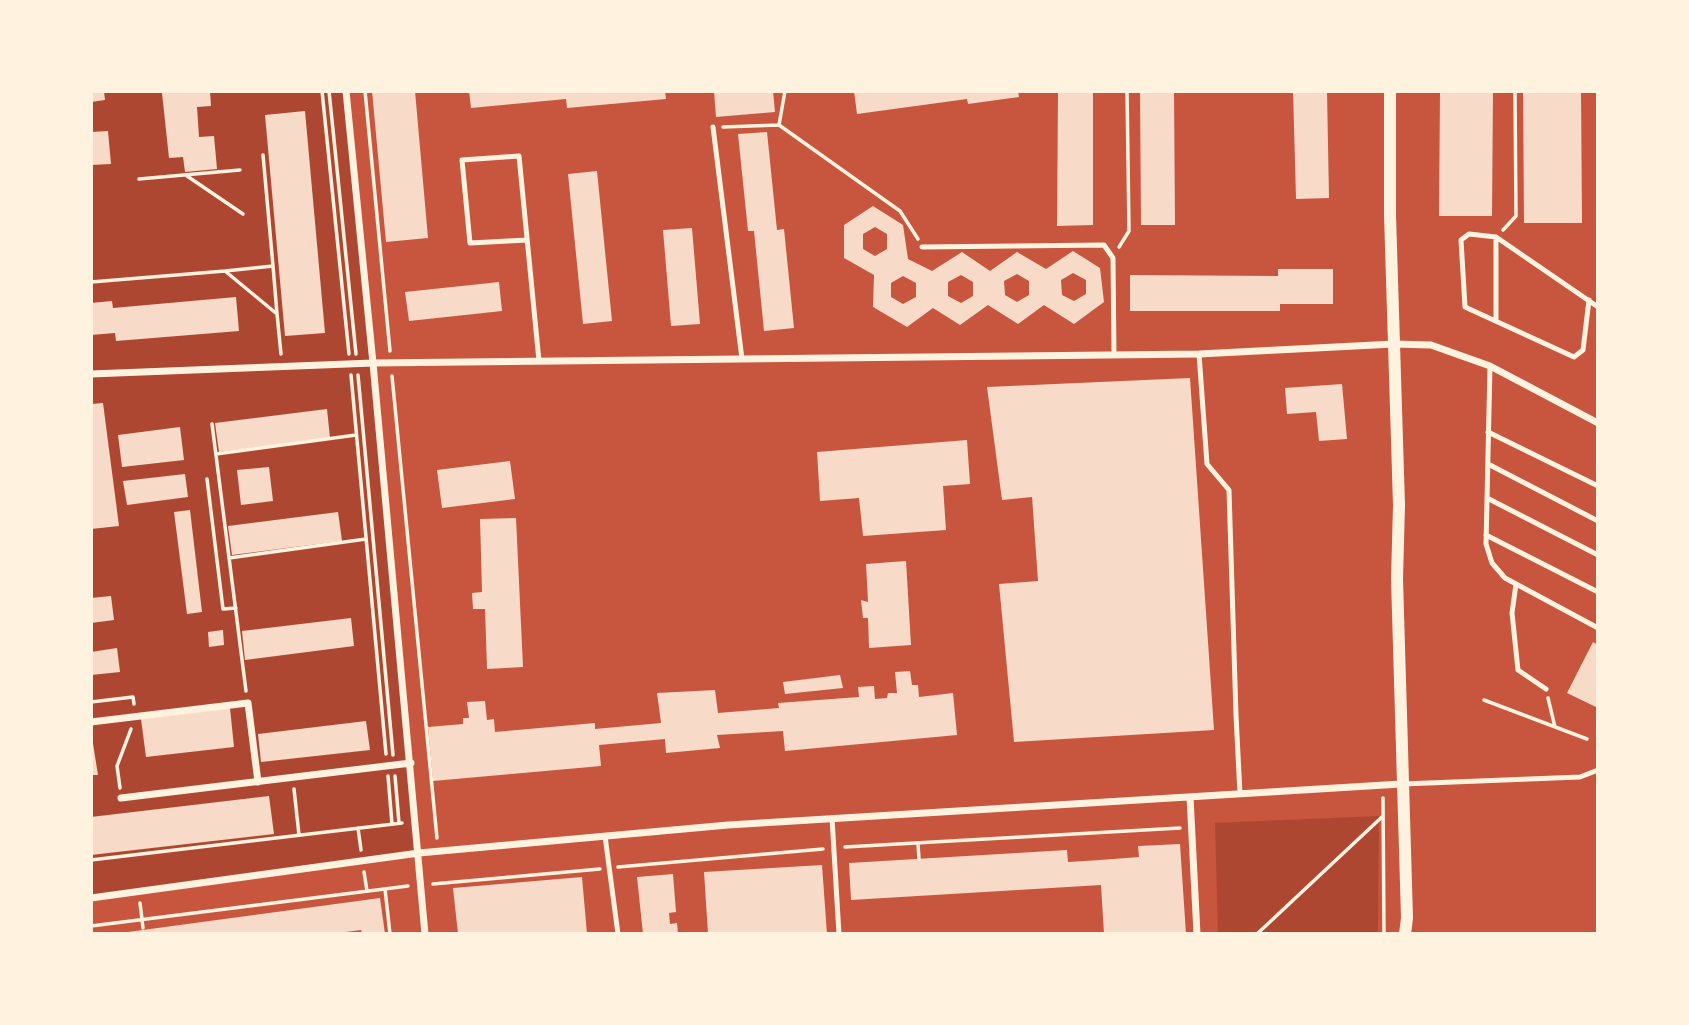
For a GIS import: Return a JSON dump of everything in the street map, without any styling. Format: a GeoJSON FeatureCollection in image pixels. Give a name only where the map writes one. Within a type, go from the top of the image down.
{"type":"FeatureCollection","features":[{"type":"Feature","properties":{"kind":"street"},"geometry":{"type":"LineString","coordinates":[[346,91],[425,934]]}},
{"type":"Feature","properties":{"kind":"street"},"geometry":{"type":"LineString","coordinates":[[1390,91],[1390,215],[1399,505],[1397,579],[1401,784],[1407,918],[1405,934]]}},
{"type":"Feature","properties":{"kind":"street"},"geometry":{"type":"LineString","coordinates":[[91,374],[353,363],[1199,354],[1394,344],[1431,345],[1490,366],[1598,423]]}},
{"type":"Feature","properties":{"kind":"street"},"geometry":{"type":"LineString","coordinates":[[91,722],[248,703],[258,782]]}},
{"type":"Feature","properties":{"kind":"street"},"geometry":{"type":"LineString","coordinates":[[121,798],[411,763]]}},
{"type":"Feature","properties":{"kind":"street"},"geometry":{"type":"LineString","coordinates":[[91,898],[419,853],[605,836],[832,818],[1401,784]]}},
{"type":"Feature","properties":{"kind":"street"},"geometry":{"type":"LineString","coordinates":[[1190,797],[1196,934]]}},
{"type":"Feature","properties":{"kind":"lane"},"geometry":{"type":"LineString","coordinates":[[713,127],[742,359]]}},
{"type":"Feature","properties":{"kind":"lane"},"geometry":{"type":"LineString","coordinates":[[527,240],[470,243],[463,160],[519,156],[539,361]]}},
{"type":"Feature","properties":{"kind":"lane"},"geometry":{"type":"LineString","coordinates":[[1589,300],[1583,350],[1574,357],[1465,307],[1461,240],[1469,234],[1496,237],[1589,300],[1598,307]]}},
{"type":"Feature","properties":{"kind":"lane"},"geometry":{"type":"LineString","coordinates":[[1496,237],[1496,321]]}},
{"type":"Feature","properties":{"kind":"lane"},"geometry":{"type":"LineString","coordinates":[[922,247],[1104,245],[1113,258],[1114,354]]}},
{"type":"Feature","properties":{"kind":"lane"},"geometry":{"type":"LineString","coordinates":[[1199,354],[1207,464],[1229,490],[1240,794]]}},
{"type":"Feature","properties":{"kind":"lane"},"geometry":{"type":"LineString","coordinates":[[1490,366],[1486,544],[1492,563],[1505,578],[1598,628]]}},
{"type":"Feature","properties":{"kind":"lane"},"geometry":{"type":"LineString","coordinates":[[1488,432],[1598,486]]}},
{"type":"Feature","properties":{"kind":"lane"},"geometry":{"type":"LineString","coordinates":[[1488,464],[1598,521]]}},
{"type":"Feature","properties":{"kind":"lane"},"geometry":{"type":"LineString","coordinates":[[1487,498],[1598,555]]}},
{"type":"Feature","properties":{"kind":"lane"},"geometry":{"type":"LineString","coordinates":[[1486,535],[1598,592]]}},
{"type":"Feature","properties":{"kind":"lane"},"geometry":{"type":"LineString","coordinates":[[1516,584],[1513,613],[1518,670],[1546,689]]}},
{"type":"Feature","properties":{"kind":"lane"},"geometry":{"type":"LineString","coordinates":[[1401,784],[1580,777],[1598,770]]}},
{"type":"Feature","properties":{"kind":"lane"},"geometry":{"type":"LineString","coordinates":[[832,818],[839,934]]}},
{"type":"Feature","properties":{"kind":"lane"},"geometry":{"type":"LineString","coordinates":[[605,836],[618,934]]}},
{"type":"Feature","properties":{"kind":"path"},"geometry":{"type":"LineString","coordinates":[[322,91],[373,538],[392,824]]}},
{"type":"Feature","properties":{"kind":"path"},"geometry":{"type":"LineString","coordinates":[[91,860],[399,823],[390,766],[356,435],[353,363],[329,91]]}},
{"type":"Feature","properties":{"kind":"path"},"geometry":{"type":"LineString","coordinates":[[365,91],[438,851]]}},
{"type":"Feature","properties":{"kind":"path"},"geometry":{"type":"LineString","coordinates":[[779,125],[785,91]]}},
{"type":"Feature","properties":{"kind":"path"},"geometry":{"type":"LineString","coordinates":[[1113,258],[1129,231],[1127,91]]}},
{"type":"Feature","properties":{"kind":"path"},"geometry":{"type":"LineString","coordinates":[[1496,237],[1516,216],[1515,91]]}},
{"type":"Feature","properties":{"kind":"path"},"geometry":{"type":"LineString","coordinates":[[713,127],[779,125],[900,211],[922,247]]}},
{"type":"Feature","properties":{"kind":"path"},"geometry":{"type":"LineString","coordinates":[[263,155],[281,354]]}},
{"type":"Feature","properties":{"kind":"path"},"geometry":{"type":"LineString","coordinates":[[139,179],[240,170]]}},
{"type":"Feature","properties":{"kind":"path"},"geometry":{"type":"LineString","coordinates":[[186,175],[243,214]]}},
{"type":"Feature","properties":{"kind":"path"},"geometry":{"type":"LineString","coordinates":[[91,282],[273,266]]}},
{"type":"Feature","properties":{"kind":"path"},"geometry":{"type":"LineString","coordinates":[[225,271],[277,314]]}},
{"type":"Feature","properties":{"kind":"path"},"geometry":{"type":"LineString","coordinates":[[212,424],[248,703]]}},
{"type":"Feature","properties":{"kind":"path"},"geometry":{"type":"LineString","coordinates":[[216,454],[363,434]]}},
{"type":"Feature","properties":{"kind":"path"},"geometry":{"type":"LineString","coordinates":[[207,479],[223,609],[236,608]]}},
{"type":"Feature","properties":{"kind":"path"},"geometry":{"type":"LineString","coordinates":[[229,558],[373,538]]}},
{"type":"Feature","properties":{"kind":"path"},"geometry":{"type":"LineString","coordinates":[[1546,689],[1555,727]]}},
{"type":"Feature","properties":{"kind":"path"},"geometry":{"type":"LineString","coordinates":[[91,702],[133,696],[136,717],[117,766],[121,798]]}},
{"type":"Feature","properties":{"kind":"path"},"geometry":{"type":"LineString","coordinates":[[1484,700],[1587,739]]}},
{"type":"Feature","properties":{"kind":"path"},"geometry":{"type":"LineString","coordinates":[[292,778],[299,835]]}},
{"type":"Feature","properties":{"kind":"path"},"geometry":{"type":"LineString","coordinates":[[1383,785],[1384,934]]}},
{"type":"Feature","properties":{"kind":"path"},"geometry":{"type":"LineString","coordinates":[[1257,934],[1383,816]]}},
{"type":"Feature","properties":{"kind":"path"},"geometry":{"type":"LineString","coordinates":[[91,926],[385,889],[609,868],[834,848],[1192,827]]}},
{"type":"Feature","properties":{"kind":"path"},"geometry":{"type":"LineString","coordinates":[[918,843],[919,859]]}},
{"type":"Feature","properties":{"kind":"path"},"geometry":{"type":"LineString","coordinates":[[385,889],[390,934]]}},
{"type":"Feature","properties":{"kind":"path"},"geometry":{"type":"LineString","coordinates":[[139,892],[143,928]]}},
{"type":"Feature","properties":{"kind":"shaded area"},"geometry":{"type":"Polygon","coordinates":[[[91,91],[343,91],[416,850],[91,895],[91,91]]]}},
{"type":"Feature","properties":{"kind":"shaded area"},"geometry":{"type":"Polygon","coordinates":[[[1379,816],[1378,934],[1218,934],[1215,823],[1379,816]]]}},
{"type":"Feature","properties":{"kind":"building"},"geometry":{"type":"Polygon","coordinates":[[[91,91],[104,91],[105,100],[91,102],[91,91]]]}},
{"type":"Feature","properties":{"kind":"building"},"geometry":{"type":"Polygon","coordinates":[[[210,91],[211,106],[197,107],[199,137],[214,136],[217,169],[185,172],[183,157],[169,158],[162,93],[210,91]]]}},
{"type":"Feature","properties":{"kind":"building"},"geometry":{"type":"Polygon","coordinates":[[[372,91],[415,91],[428,238],[386,242],[372,91]]]}},
{"type":"Feature","properties":{"kind":"building"},"geometry":{"type":"Polygon","coordinates":[[[469,91],[665,91],[666,99],[567,108],[566,99],[471,108],[469,91]]]}},
{"type":"Feature","properties":{"kind":"building"},"geometry":{"type":"Polygon","coordinates":[[[714,91],[773,91],[775,112],[716,117],[714,91]]]}},
{"type":"Feature","properties":{"kind":"building"},"geometry":{"type":"Polygon","coordinates":[[[854,91],[1018,91],[1019,97],[968,104],[967,99],[857,114],[854,91]]]}},
{"type":"Feature","properties":{"kind":"building"},"geometry":{"type":"Polygon","coordinates":[[[1058,91],[1093,91],[1093,225],[1057,226],[1058,91]]]}},
{"type":"Feature","properties":{"kind":"building"},"geometry":{"type":"Polygon","coordinates":[[[1140,91],[1174,91],[1175,225],[1141,225],[1140,91]]]}},
{"type":"Feature","properties":{"kind":"building"},"geometry":{"type":"Polygon","coordinates":[[[1293,91],[1327,91],[1329,198],[1296,199],[1293,91]]]}},
{"type":"Feature","properties":{"kind":"building"},"geometry":{"type":"Polygon","coordinates":[[[1440,91],[1493,91],[1492,216],[1439,216],[1440,91]]]}},
{"type":"Feature","properties":{"kind":"building"},"geometry":{"type":"Polygon","coordinates":[[[1523,91],[1581,91],[1582,223],[1524,223],[1523,91]]]}},
{"type":"Feature","properties":{"kind":"building"},"geometry":{"type":"Polygon","coordinates":[[[305,111],[325,333],[285,336],[265,115],[305,111]]]}},
{"type":"Feature","properties":{"kind":"building"},"geometry":{"type":"Polygon","coordinates":[[[108,131],[111,164],[91,165],[91,132],[108,131]]]}},
{"type":"Feature","properties":{"kind":"building"},"geometry":{"type":"Polygon","coordinates":[[[767,132],[777,230],[784,229],[794,328],[764,331],[754,231],[748,231],[738,134],[767,132]]]}},
{"type":"Feature","properties":{"kind":"building"},"geometry":{"type":"Polygon","coordinates":[[[597,171],[612,321],[583,324],[568,174],[597,171]]]}},
{"type":"Feature","properties":{"kind":"building"},"geometry":{"type":"Polygon","coordinates":[[[873,206],[903,225],[908,259],[932,271],[962,252],[990,271],[1017,252],[1046,269],[1073,251],[1100,268],[1104,302],[1074,324],[1044,305],[1018,324],[988,305],[960,325],[933,308],[907,327],[873,307],[874,275],[844,258],[844,225],[873,206]],[[875,227],[863,234],[863,249],[875,256],[887,249],[887,234],[875,227]],[[1073,273],[1061,280],[1062,295],[1074,301],[1086,294],[1086,280],[1073,273]],[[1017,274],[1004,281],[1005,295],[1017,302],[1029,295],[1029,281],[1017,274]],[[961,275],[948,282],[948,296],[961,303],[973,296],[973,282],[961,275]],[[903,276],[891,283],[891,297],[903,304],[916,297],[916,283],[903,276]]]}},
{"type":"Feature","properties":{"kind":"building"},"geometry":{"type":"Polygon","coordinates":[[[692,228],[700,324],[671,326],[663,230],[692,228]]]}},
{"type":"Feature","properties":{"kind":"building"},"geometry":{"type":"Polygon","coordinates":[[[1278,269],[1333,269],[1333,304],[1280,304],[1280,311],[1130,311],[1130,275],[1278,276],[1278,269]]]}},
{"type":"Feature","properties":{"kind":"building"},"geometry":{"type":"Polygon","coordinates":[[[499,282],[502,311],[409,321],[405,292],[499,282]]]}},
{"type":"Feature","properties":{"kind":"building"},"geometry":{"type":"Polygon","coordinates":[[[236,297],[239,331],[116,341],[115,333],[91,335],[91,303],[112,301],[113,308],[236,297]]]}},
{"type":"Feature","properties":{"kind":"building"},"geometry":{"type":"Polygon","coordinates":[[[1190,378],[1214,730],[1014,742],[999,584],[1038,581],[1032,497],[1002,500],[987,387],[1190,378]]]}},
{"type":"Feature","properties":{"kind":"building"},"geometry":{"type":"Polygon","coordinates":[[[1342,384],[1347,439],[1319,441],[1316,412],[1287,414],[1285,388],[1342,384]]]}},
{"type":"Feature","properties":{"kind":"building"},"geometry":{"type":"Polygon","coordinates":[[[103,403],[119,526],[91,529],[91,404],[103,403]]]}},
{"type":"Feature","properties":{"kind":"building"},"geometry":{"type":"Polygon","coordinates":[[[327,409],[330,438],[219,452],[215,423],[327,409]]]}},
{"type":"Feature","properties":{"kind":"building"},"geometry":{"type":"Polygon","coordinates":[[[180,427],[184,460],[122,467],[118,435],[180,427]]]}},
{"type":"Feature","properties":{"kind":"building"},"geometry":{"type":"Polygon","coordinates":[[[967,440],[970,484],[943,486],[946,530],[863,536],[859,498],[820,501],[817,452],[967,440]]]}},
{"type":"Feature","properties":{"kind":"building"},"geometry":{"type":"Polygon","coordinates":[[[510,461],[515,499],[442,508],[437,470],[510,461]]]}},
{"type":"Feature","properties":{"kind":"building"},"geometry":{"type":"Polygon","coordinates":[[[269,467],[273,501],[241,505],[237,470],[269,467]]]}},
{"type":"Feature","properties":{"kind":"building"},"geometry":{"type":"Polygon","coordinates":[[[185,474],[188,497],[127,505],[123,481],[185,474]]]}},
{"type":"Feature","properties":{"kind":"building"},"geometry":{"type":"Polygon","coordinates":[[[190,510],[202,612],[187,614],[174,512],[190,510]]]}},
{"type":"Feature","properties":{"kind":"building"},"geometry":{"type":"Polygon","coordinates":[[[338,512],[342,541],[232,555],[228,526],[338,512]]]}},
{"type":"Feature","properties":{"kind":"building"},"geometry":{"type":"Polygon","coordinates":[[[516,518],[523,667],[487,669],[485,609],[473,609],[472,593],[482,592],[480,519],[516,518]]]}},
{"type":"Feature","properties":{"kind":"building"},"geometry":{"type":"Polygon","coordinates":[[[906,561],[911,645],[869,648],[868,618],[863,618],[861,600],[868,602],[866,564],[906,561]]]}},
{"type":"Feature","properties":{"kind":"building"},"geometry":{"type":"Polygon","coordinates":[[[111,596],[114,620],[91,623],[91,598],[111,596]]]}},
{"type":"Feature","properties":{"kind":"building"},"geometry":{"type":"Polygon","coordinates":[[[351,618],[354,646],[245,660],[242,631],[351,618]]]}},
{"type":"Feature","properties":{"kind":"building"},"geometry":{"type":"Polygon","coordinates":[[[223,630],[224,645],[209,647],[208,632],[223,630]]]}},
{"type":"Feature","properties":{"kind":"building"},"geometry":{"type":"Polygon","coordinates":[[[1593,642],[1598,645],[1598,708],[1567,693],[1593,642]]]}},
{"type":"Feature","properties":{"kind":"building"},"geometry":{"type":"Polygon","coordinates":[[[117,648],[120,672],[91,675],[91,652],[117,648]]]}},
{"type":"Feature","properties":{"kind":"building"},"geometry":{"type":"Polygon","coordinates":[[[910,671],[912,685],[918,685],[919,697],[953,693],[957,735],[785,751],[783,731],[717,735],[720,748],[666,753],[665,739],[599,745],[601,766],[433,781],[428,727],[463,724],[463,718],[469,718],[467,702],[485,701],[487,720],[494,719],[495,732],[595,723],[595,729],[661,723],[657,693],[715,690],[718,713],[779,708],[778,703],[859,697],[858,687],[874,686],[875,699],[887,698],[888,693],[897,693],[895,672],[910,671]]]}},
{"type":"Feature","properties":{"kind":"building"},"geometry":{"type":"Polygon","coordinates":[[[840,675],[843,688],[785,694],[783,682],[840,675]]]}},
{"type":"Feature","properties":{"kind":"building"},"geometry":{"type":"Polygon","coordinates":[[[230,708],[234,747],[146,757],[141,719],[230,708]]]}},
{"type":"Feature","properties":{"kind":"building"},"geometry":{"type":"Polygon","coordinates":[[[366,721],[370,750],[261,762],[258,734],[366,721]]]}},
{"type":"Feature","properties":{"kind":"building"},"geometry":{"type":"Polygon","coordinates":[[[91,731],[98,775],[91,775],[91,731]]]}},
{"type":"Feature","properties":{"kind":"building"},"geometry":{"type":"Polygon","coordinates":[[[269,796],[274,834],[91,855],[91,817],[269,796]]]}},
{"type":"Feature","properties":{"kind":"building"},"geometry":{"type":"Polygon","coordinates":[[[1180,844],[1186,934],[1104,934],[1101,885],[851,900],[849,863],[1067,850],[1068,862],[1139,857],[1138,846],[1180,844]]]}},
{"type":"Feature","properties":{"kind":"building"},"geometry":{"type":"Polygon","coordinates":[[[822,865],[827,934],[708,934],[704,872],[822,865]]]}},
{"type":"Feature","properties":{"kind":"building"},"geometry":{"type":"Polygon","coordinates":[[[673,874],[676,912],[669,913],[670,924],[677,923],[678,934],[643,934],[637,877],[673,874]]]}},
{"type":"Feature","properties":{"kind":"building"},"geometry":{"type":"Polygon","coordinates":[[[582,877],[587,934],[458,934],[453,888],[582,877]]]}},
{"type":"Feature","properties":{"kind":"building"},"geometry":{"type":"Polygon","coordinates":[[[380,898],[385,934],[362,934],[361,930],[330,934],[113,934],[380,898]]]}}]}
